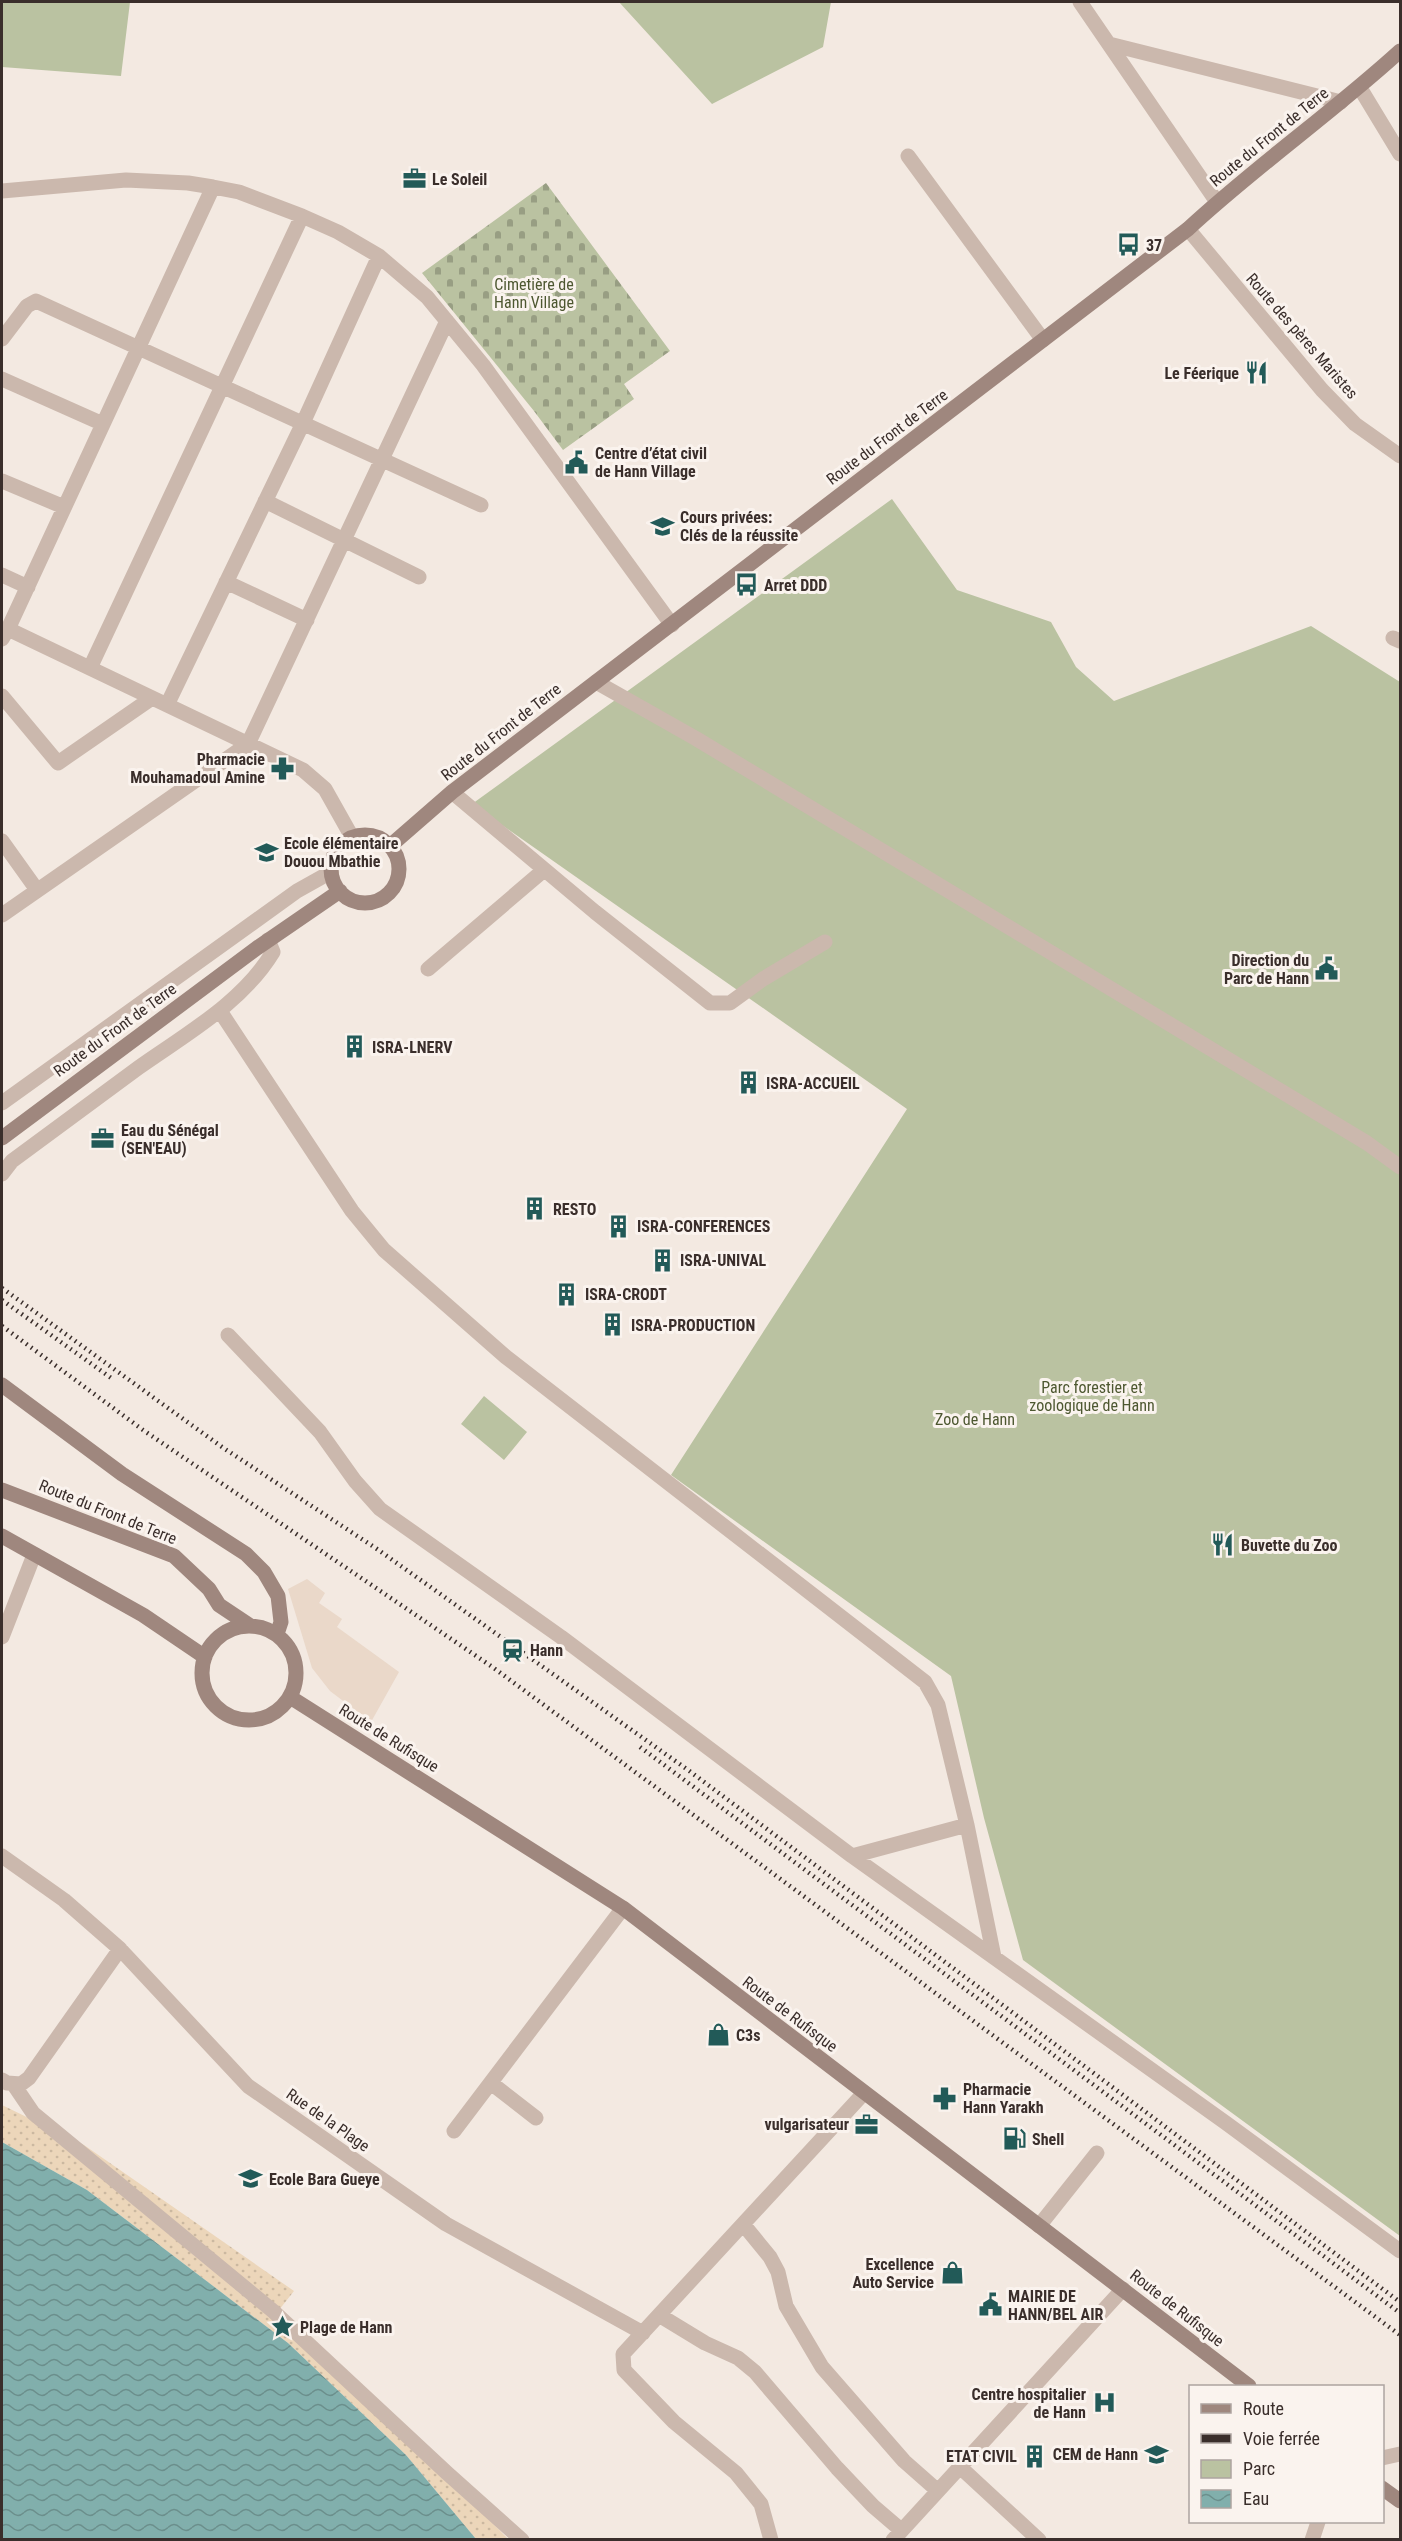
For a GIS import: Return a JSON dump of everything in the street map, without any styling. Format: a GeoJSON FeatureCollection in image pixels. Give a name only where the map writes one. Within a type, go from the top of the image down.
{"type":"FeatureCollection","features":[{"type":"Feature","properties":{"kind":"main road","name":"Route du Front de Terre"},"geometry":{"type":"LineString","coordinates":[[390,846],[452,792],[1188,229],[1217,202],[1360,88],[1401,51]]}},
{"type":"Feature","properties":{"kind":"main road"},"geometry":{"type":"LineString","coordinates":[[372,835],[390,846],[395,853],[399,871],[388,894],[380,899],[363,903],[346,897],[340,891],[331,872],[336,851],[352,837],[372,835]]}},
{"type":"Feature","properties":{"kind":"main road","name":"Route du Front de Terre"},"geometry":{"type":"LineString","coordinates":[[2,1138],[268,940],[340,891]]}},
{"type":"Feature","properties":{"kind":"main road"},"geometry":{"type":"LineString","coordinates":[[2,1386],[122,1474],[246,1554],[264,1572],[278,1596],[281,1622],[277,1635]]}},
{"type":"Feature","properties":{"kind":"main road","name":"Route du Front de Terre"},"geometry":{"type":"LineString","coordinates":[[2,1490],[174,1556],[209,1589],[219,1605],[249,1625]]}},
{"type":"Feature","properties":{"kind":"main road"},"geometry":{"type":"LineString","coordinates":[[2,1536],[143,1615],[205,1657]]}},
{"type":"Feature","properties":{"kind":"main road"},"geometry":{"type":"LineString","coordinates":[[218,1638],[219,1605]]}},
{"type":"Feature","properties":{"kind":"main road"},"geometry":{"type":"LineString","coordinates":[[249,1625],[266,1629],[277,1635],[287,1644],[294,1656],[297,1670],[290,1697],[280,1709],[267,1717],[252,1720],[237,1719],[223,1712],[212,1702],[205,1688],[202,1673],[205,1657],[218,1638],[230,1630],[249,1625]]}},
{"type":"Feature","properties":{"kind":"main road","name":"Route de Rufisque"},"geometry":{"type":"LineString","coordinates":[[290,1697],[623,1908],[1248,2385]]}},
{"type":"Feature","properties":{"kind":"main road"},"geometry":{"type":"LineString","coordinates":[[1384,2489],[1401,2501]]}},
{"type":"Feature","properties":{"kind":"street"},"geometry":{"type":"LineString","coordinates":[[1080,2],[1217,202]]}},
{"type":"Feature","properties":{"kind":"street"},"geometry":{"type":"LineString","coordinates":[[1109,44],[1341,102]]}},
{"type":"Feature","properties":{"kind":"street"},"geometry":{"type":"LineString","coordinates":[[1360,88],[1401,154]]}},
{"type":"Feature","properties":{"kind":"street"},"geometry":{"type":"LineString","coordinates":[[909,156],[1043,340]]}},
{"type":"Feature","properties":{"kind":"street"},"geometry":{"type":"LineString","coordinates":[[2,191],[126,180],[178,182],[213,187],[239,192],[302,216],[338,232],[379,256],[427,297],[483,365],[672,625]]}},
{"type":"Feature","properties":{"kind":"street"},"geometry":{"type":"LineString","coordinates":[[213,187],[5,634],[90,668],[303,770],[325,789],[352,837]]}},
{"type":"Feature","properties":{"kind":"street"},"geometry":{"type":"LineString","coordinates":[[90,668],[302,216]]}},
{"type":"Feature","properties":{"kind":"street","name":"Route des pères Maristes"},"geometry":{"type":"LineString","coordinates":[[1188,229],[1322,390],[1355,424],[1401,456]]}},
{"type":"Feature","properties":{"kind":"street"},"geometry":{"type":"LineString","coordinates":[[167,705],[303,423],[379,256]]}},
{"type":"Feature","properties":{"kind":"street"},"geometry":{"type":"LineString","coordinates":[[2,339],[27,306],[36,301],[481,505]]}},
{"type":"Feature","properties":{"kind":"street"},"geometry":{"type":"LineString","coordinates":[[2,915],[248,744],[447,321]]}},
{"type":"Feature","properties":{"kind":"street"},"geometry":{"type":"LineString","coordinates":[[2,378],[103,424]]}},
{"type":"Feature","properties":{"kind":"street"},"geometry":{"type":"LineString","coordinates":[[2,481],[64,507]]}},
{"type":"Feature","properties":{"kind":"street"},"geometry":{"type":"LineString","coordinates":[[265,501],[419,577]]}},
{"type":"Feature","properties":{"kind":"street"},"geometry":{"type":"LineString","coordinates":[[2,575],[28,587]]}},
{"type":"Feature","properties":{"kind":"street"},"geometry":{"type":"LineString","coordinates":[[226,582],[307,620]]}},
{"type":"Feature","properties":{"kind":"street"},"geometry":{"type":"LineString","coordinates":[[596,682],[695,738],[1367,1143],[1401,1167]]}},
{"type":"Feature","properties":{"kind":"street"},"geometry":{"type":"LineString","coordinates":[[2,696],[58,763],[152,698]]}},
{"type":"Feature","properties":{"kind":"street"},"geometry":{"type":"LineString","coordinates":[[452,792],[544,870],[710,1003],[730,1003],[763,979],[825,942]]}},
{"type":"Feature","properties":{"kind":"street"},"geometry":{"type":"LineString","coordinates":[[2,841],[37,890]]}},
{"type":"Feature","properties":{"kind":"street"},"geometry":{"type":"LineString","coordinates":[[428,969],[544,870]]}},
{"type":"Feature","properties":{"kind":"street"},"geometry":{"type":"LineString","coordinates":[[2,1103],[297,891],[331,872]]}},
{"type":"Feature","properties":{"kind":"street"},"geometry":{"type":"LineString","coordinates":[[297,891],[309,912]]}},
{"type":"Feature","properties":{"kind":"street"},"geometry":{"type":"LineString","coordinates":[[2,1174],[12,1161],[220,1011],[266,963],[273,952],[268,940]]}},
{"type":"Feature","properties":{"kind":"street"},"geometry":{"type":"LineString","coordinates":[[220,1011],[352,1211],[384,1250],[506,1357],[925,1682],[938,1705],[967,1825],[994,1958]]}},
{"type":"Feature","properties":{"kind":"street"},"geometry":{"type":"LineString","coordinates":[[228,1335],[320,1432],[355,1481],[380,1509],[561,1637],[852,1856],[1401,2251]]}},
{"type":"Feature","properties":{"kind":"street"},"geometry":{"type":"LineString","coordinates":[[2,1637],[34,1555]]}},
{"type":"Feature","properties":{"kind":"street"},"geometry":{"type":"LineString","coordinates":[[852,1856],[967,1825]]}},
{"type":"Feature","properties":{"kind":"street","name":"Rue de la Plage"},"geometry":{"type":"LineString","coordinates":[[2,1856],[64,1900],[120,1949],[248,2086],[446,2224],[643,2333]]}},
{"type":"Feature","properties":{"kind":"street"},"geometry":{"type":"LineString","coordinates":[[454,2131],[623,1908]]}},
{"type":"Feature","properties":{"kind":"street"},"geometry":{"type":"LineString","coordinates":[[8,2082],[21,2084],[29,2078],[120,1949]]}},
{"type":"Feature","properties":{"kind":"street"},"geometry":{"type":"LineString","coordinates":[[8,2082],[33,2112],[273,2311],[522,2540]]}},
{"type":"Feature","properties":{"kind":"street"},"geometry":{"type":"LineString","coordinates":[[491,2083],[536,2118]]}},
{"type":"Feature","properties":{"kind":"street"},"geometry":{"type":"LineString","coordinates":[[771,2540],[761,2504],[736,2473],[674,2422],[624,2370],[623,2354],[864,2093]]}},
{"type":"Feature","properties":{"kind":"street"},"geometry":{"type":"LineString","coordinates":[[1039,2226],[1097,2153]]}},
{"type":"Feature","properties":{"kind":"street"},"geometry":{"type":"LineString","coordinates":[[743,2224],[770,2257],[778,2272],[786,2306],[822,2367],[904,2461],[938,2491]]}},
{"type":"Feature","properties":{"kind":"street"},"geometry":{"type":"LineString","coordinates":[[659,2315],[705,2343],[738,2358],[755,2372],[897,2535],[1123,2289]]}},
{"type":"Feature","properties":{"kind":"street"},"geometry":{"type":"LineString","coordinates":[[1384,2458],[1401,2454]]}},
{"type":"Feature","properties":{"kind":"street"},"geometry":{"type":"LineString","coordinates":[[960,2467],[1039,2540]]}},
{"type":"Feature","properties":{"kind":"street"},"geometry":{"type":"LineString","coordinates":[[1312,2540],[1318,2523]]}},
{"type":"Feature","properties":{"kind":"sand","name":"Plage de Hann"},"geometry":{"type":"Polygon","coordinates":[[[2,2105],[84,2145],[294,2291],[279,2310],[338,2364],[508,2539],[476,2539],[406,2455],[288,2343],[87,2190],[2,2142],[2,2105]]]}},
{"type":"Feature","properties":{"kind":"green space"},"geometry":{"type":"Polygon","coordinates":[[[2,2],[130,2],[121,76],[2,67],[2,2]]]}},
{"type":"Feature","properties":{"kind":"green space"},"geometry":{"type":"Polygon","coordinates":[[[619,2],[831,2],[823,47],[712,104],[619,2]]]}},
{"type":"Feature","properties":{"kind":"green space","name":"Cimetière de Hann Village"},"geometry":{"type":"Polygon","coordinates":[[[546,183],[670,351],[624,384],[634,399],[563,450],[422,273],[546,183]]]}},
{"type":"Feature","properties":{"kind":"green space","name":"Parc forestier et zoologique de Hann"},"geometry":{"type":"Polygon","coordinates":[[[892,499],[957,590],[1051,622],[1076,667],[1114,701],[1311,626],[1400,682],[1400,2236],[1023,1960],[984,1818],[951,1676],[671,1475],[907,1109],[472,804],[892,499]]]}},
{"type":"Feature","properties":{"kind":"green space"},"geometry":{"type":"Polygon","coordinates":[[[484,1396],[527,1432],[504,1460],[461,1424],[484,1396]]]}},
{"type":"Feature","properties":{"kind":"shaded area"},"geometry":{"type":"Polygon","coordinates":[[[307,1579],[325,1593],[319,1603],[342,1619],[337,1627],[399,1672],[371,1722],[330,1691],[312,1668],[288,1589],[307,1579]]]}},
{"type":"Feature","properties":{"kind":"water"},"geometry":{"type":"Polygon","coordinates":[[[2,2142],[87,2190],[288,2343],[406,2455],[476,2539],[2,2539],[2,2142]]]}},
{"type":"Feature","properties":{"kind":"railway"},"geometry":{"type":"LineString","coordinates":[[2,1288],[222,1447],[377,1549],[688,1770],[1400,2302]]}},
{"type":"Feature","properties":{"kind":"railway"},"geometry":{"type":"LineString","coordinates":[[2,1300],[114,1380]]}},
{"type":"Feature","properties":{"kind":"railway"},"geometry":{"type":"LineString","coordinates":[[2,1326],[143,1430],[491,1666],[1400,2335]]}},
{"type":"Feature","properties":{"kind":"railway"},"geometry":{"type":"LineString","coordinates":[[640,1747],[1400,2313]]}},
{"type":"Feature","properties":{"kind":"place","name":"Le Soleil"},"geometry":{"type":"Point","coordinates":[414,179]}},
{"type":"Feature","properties":{"kind":"place","name":"37"},"geometry":{"type":"Point","coordinates":[1128,245]}},
{"type":"Feature","properties":{"kind":"place","name":"Le Féerique"},"geometry":{"type":"Point","coordinates":[1257,373]}},
{"type":"Feature","properties":{"kind":"place","name":"Centre d’état civil de Hann Village"},"geometry":{"type":"Point","coordinates":[577,462]}},
{"type":"Feature","properties":{"kind":"place","name":"Cours privées: Clés de la réussite"},"geometry":{"type":"Point","coordinates":[662,526]}},
{"type":"Feature","properties":{"kind":"place","name":"Arret DDD"},"geometry":{"type":"Point","coordinates":[746,585]}},
{"type":"Feature","properties":{"kind":"place","name":"Pharmacie Mouhamadoul Amine"},"geometry":{"type":"Point","coordinates":[283,768]}},
{"type":"Feature","properties":{"kind":"place","name":"Ecole élémentaire Douou Mbathie"},"geometry":{"type":"Point","coordinates":[266,852]}},
{"type":"Feature","properties":{"kind":"place","name":"Direction du Parc de Hann"},"geometry":{"type":"Point","coordinates":[1327,969]}},
{"type":"Feature","properties":{"kind":"place","name":"ISRA-LNERV"},"geometry":{"type":"Point","coordinates":[354,1047]}},
{"type":"Feature","properties":{"kind":"place","name":"ISRA-ACCUEIL"},"geometry":{"type":"Point","coordinates":[748,1083]}},
{"type":"Feature","properties":{"kind":"place","name":"Eau du Sénégal (SEN'EAU)"},"geometry":{"type":"Point","coordinates":[103,1139]}},
{"type":"Feature","properties":{"kind":"place","name":"RESTO"},"geometry":{"type":"Point","coordinates":[535,1209]}},
{"type":"Feature","properties":{"kind":"place","name":"ISRA-CONFERENCES"},"geometry":{"type":"Point","coordinates":[619,1226]}},
{"type":"Feature","properties":{"kind":"place","name":"ISRA-UNIVAL"},"geometry":{"type":"Point","coordinates":[662,1260]}},
{"type":"Feature","properties":{"kind":"place","name":"ISRA-CRODT"},"geometry":{"type":"Point","coordinates":[567,1294]}},
{"type":"Feature","properties":{"kind":"place","name":"ISRA-PRODUCTION"},"geometry":{"type":"Point","coordinates":[613,1325]}},
{"type":"Feature","properties":{"kind":"place","name":"Buvette du Zoo"},"geometry":{"type":"Point","coordinates":[1223,1545]}},
{"type":"Feature","properties":{"kind":"place","name":"Hann"},"geometry":{"type":"Point","coordinates":[512,1650]}},
{"type":"Feature","properties":{"kind":"place","name":"C3s"},"geometry":{"type":"Point","coordinates":[718,2035]}},
{"type":"Feature","properties":{"kind":"place","name":"Pharmacie Hann Yarakh"},"geometry":{"type":"Point","coordinates":[945,2098]}},
{"type":"Feature","properties":{"kind":"place","name":"vulgarisateur"},"geometry":{"type":"Point","coordinates":[867,2124]}},
{"type":"Feature","properties":{"kind":"place","name":"Shell"},"geometry":{"type":"Point","coordinates":[1014,2139]}},
{"type":"Feature","properties":{"kind":"place","name":"Ecole Bara Gueye"},"geometry":{"type":"Point","coordinates":[251,2179]}},
{"type":"Feature","properties":{"kind":"place","name":"Excellence Auto Service"},"geometry":{"type":"Point","coordinates":[952,2273]}},
{"type":"Feature","properties":{"kind":"place","name":"MAIRIE DE HANN/BEL AIR"},"geometry":{"type":"Point","coordinates":[990,2305]}},
{"type":"Feature","properties":{"kind":"place","name":"Plage de Hann"},"geometry":{"type":"Point","coordinates":[282,2327]}},
{"type":"Feature","properties":{"kind":"place","name":"Centre hospitalier de Hann"},"geometry":{"type":"Point","coordinates":[1104,2403]}},
{"type":"Feature","properties":{"kind":"place","name":"CEM de Hann"},"geometry":{"type":"Point","coordinates":[1156,2454]}},
{"type":"Feature","properties":{"kind":"place","name":"ETAT CIVIL"},"geometry":{"type":"Point","coordinates":[1035,2456]}},
{"type":"Feature","properties":{"kind":"park label","name":"Zoo de Hann"},"geometry":{"type":"Point","coordinates":[975,1419]}}]}
